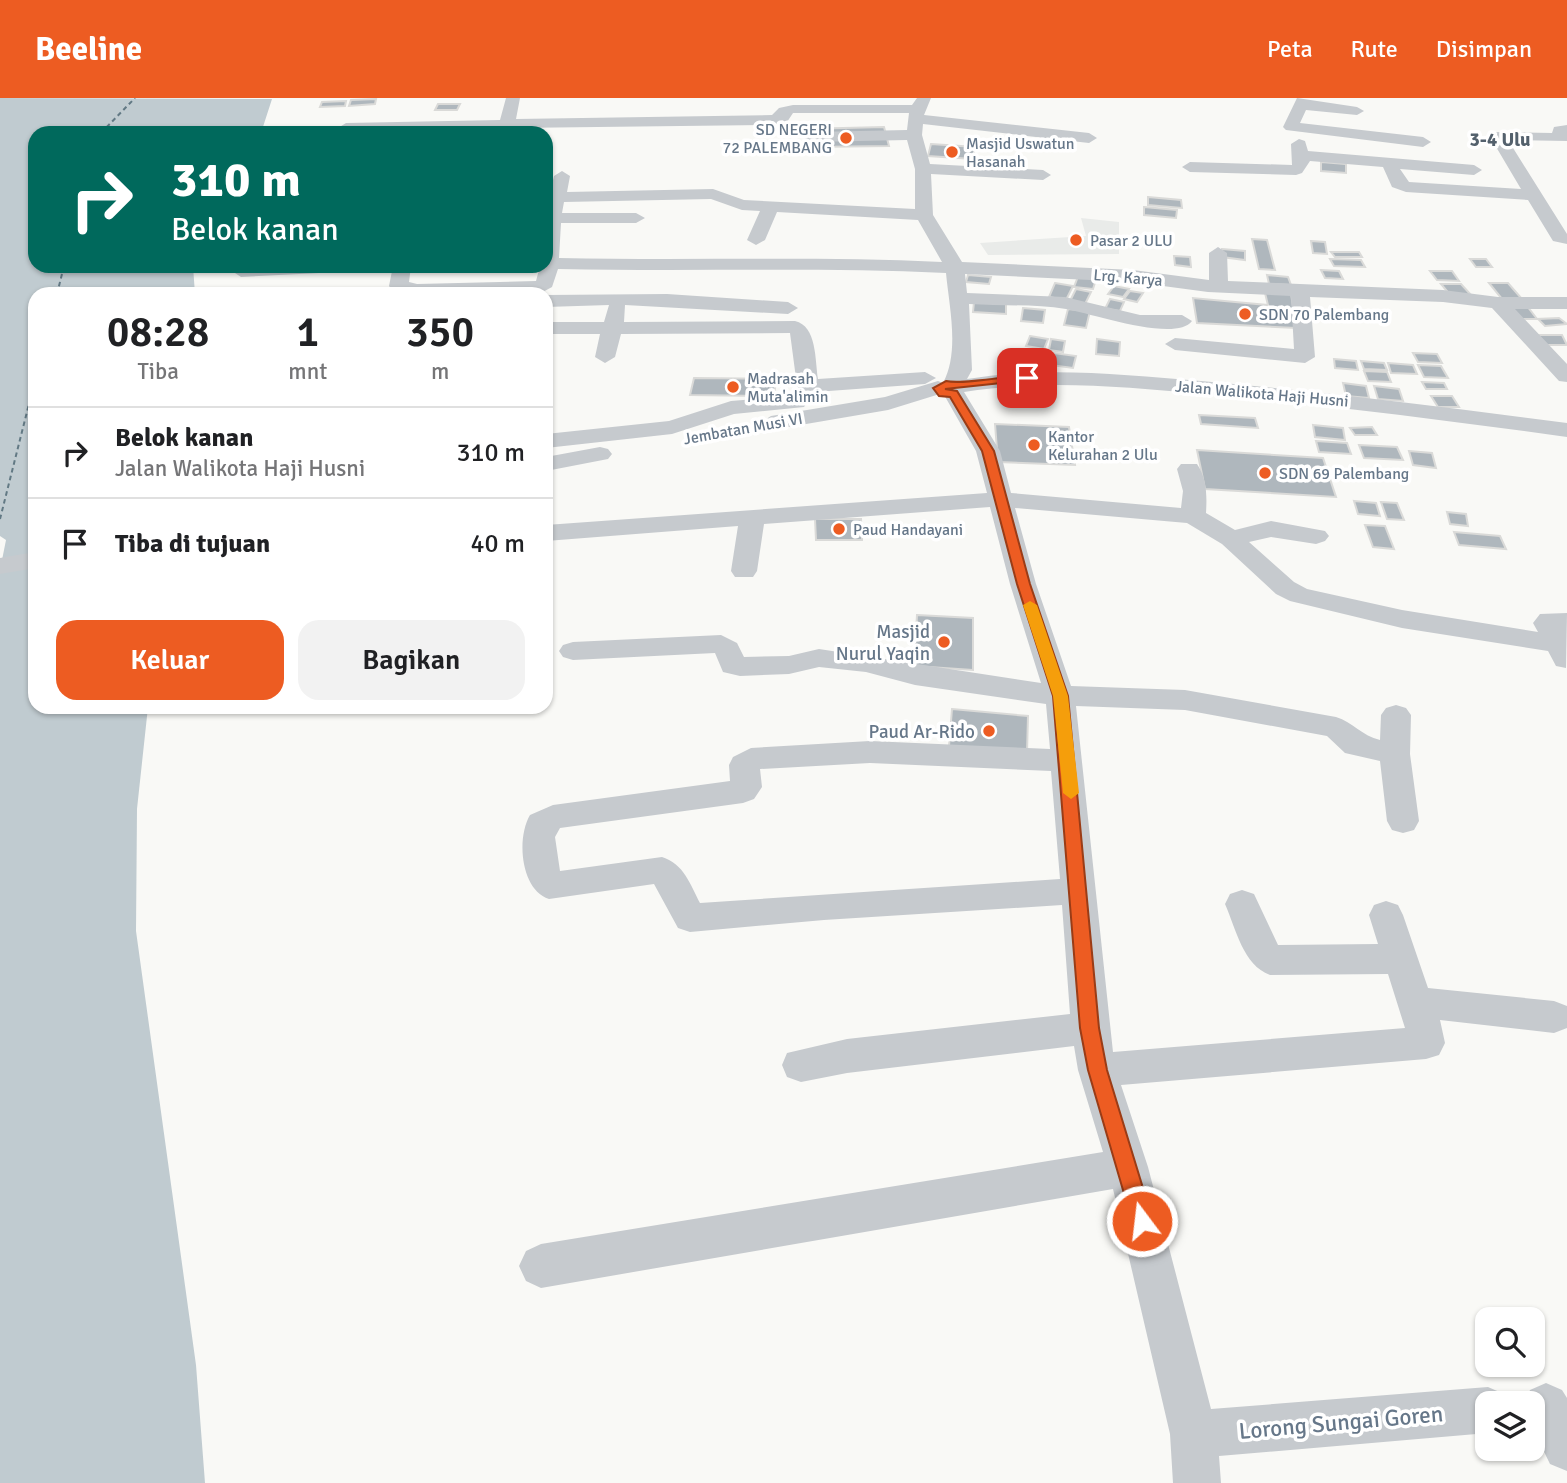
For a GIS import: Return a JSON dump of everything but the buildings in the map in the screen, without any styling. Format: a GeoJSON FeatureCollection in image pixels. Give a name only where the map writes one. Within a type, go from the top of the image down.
{"type":"FeatureCollection","features":[{"type":"Feature","properties":{"kind":"street"},"geometry":{"type":"LineString","coordinates":[[507,126],[513,98]]}},
{"type":"Feature","properties":{"kind":"street"},"geometry":{"type":"LineString","coordinates":[[774,98],[783,115],[789,138]]}},
{"type":"Feature","properties":{"kind":"street"},"geometry":{"type":"LineString","coordinates":[[1190,167],[1296,170],[1302,163],[1299,143],[1285,138],[1304,101],[1357,111]]}},
{"type":"Feature","properties":{"kind":"street"},"geometry":{"type":"LineString","coordinates":[[625,121],[632,103]]}},
{"type":"Feature","properties":{"kind":"street"},"geometry":{"type":"LineString","coordinates":[[590,122],[597,107]]}},
{"type":"Feature","properties":{"kind":"street"},"geometry":{"type":"LineString","coordinates":[[1546,113],[1563,130],[1562,138],[1497,135],[1559,237],[1566,240]]}},
{"type":"Feature","properties":{"kind":"street"},"geometry":{"type":"LineString","coordinates":[[542,126],[783,115],[917,115],[1089,138]]}},
{"type":"Feature","properties":{"kind":"street"},"geometry":{"type":"LineString","coordinates":[[812,137],[917,115]]}},
{"type":"Feature","properties":{"kind":"street"},"geometry":{"type":"LineString","coordinates":[[917,115],[924,215],[955,267],[961,322],[961,370],[953,387]]}},
{"type":"Feature","properties":{"kind":"street"},"geometry":{"type":"LineString","coordinates":[[1291,127],[1423,142]]}},
{"type":"Feature","properties":{"kind":"street"},"geometry":{"type":"LineString","coordinates":[[1301,155],[1474,170]]}},
{"type":"Feature","properties":{"kind":"street"},"geometry":{"type":"LineString","coordinates":[[1389,163],[1398,183],[1406,187],[1535,195]]}},
{"type":"Feature","properties":{"kind":"street"},"geometry":{"type":"LineString","coordinates":[[553,214],[563,175]]}},
{"type":"Feature","properties":{"kind":"street"},"geometry":{"type":"LineString","coordinates":[[923,181],[1043,175]]}},
{"type":"Feature","properties":{"kind":"street"},"geometry":{"type":"LineString","coordinates":[[558,197],[713,194],[736,204],[924,215]]}},
{"type":"Feature","properties":{"kind":"street"},"geometry":{"type":"LineString","coordinates":[[756,240],[771,207]]}},
{"type":"Feature","properties":{"kind":"street"},"geometry":{"type":"LineString","coordinates":[[553,218],[636,218]]}},
{"type":"Feature","properties":{"kind":"street"},"geometry":{"type":"LineString","coordinates":[[1218,253],[1219,286]]}},
{"type":"Feature","properties":{"kind":"street"},"geometry":{"type":"LineString","coordinates":[[605,358],[620,298],[621,255]]}},
{"type":"Feature","properties":{"kind":"street","name":"Lrg. Karya"},"geometry":{"type":"LineString","coordinates":[[553,259],[621,255],[733,263],[832,262],[955,267],[1133,276],[1219,286],[1300,291],[1443,296],[1498,303],[1567,303]]}},
{"type":"Feature","properties":{"kind":"street"},"geometry":{"type":"LineString","coordinates":[[1182,386],[1175,344],[1182,321],[1186,283],[1194,263]]}},
{"type":"Feature","properties":{"kind":"street"},"geometry":{"type":"LineString","coordinates":[[401,273],[398,286],[403,287]]}},
{"type":"Feature","properties":{"kind":"street"},"geometry":{"type":"LineString","coordinates":[[510,287],[541,286],[545,283],[547,273]]}},
{"type":"Feature","properties":{"kind":"street"},"geometry":{"type":"LineString","coordinates":[[1175,344],[1305,356],[1300,291]]}},
{"type":"Feature","properties":{"kind":"street"},"geometry":{"type":"LineString","coordinates":[[958,298],[1065,303],[1140,321],[1182,321]]}},
{"type":"Feature","properties":{"kind":"street"},"geometry":{"type":"LineString","coordinates":[[553,301],[704,299],[788,308]]}},
{"type":"Feature","properties":{"kind":"street"},"geometry":{"type":"LineString","coordinates":[[1498,303],[1567,376]]}},
{"type":"Feature","properties":{"kind":"street"},"geometry":{"type":"LineString","coordinates":[[553,328],[796,327],[800,331],[808,386],[796,402],[731,408],[672,427],[553,440]]}},
{"type":"Feature","properties":{"kind":"street","name":"Jalan Walikota Haji Husni"},"geometry":{"type":"LineString","coordinates":[[953,387],[989,380],[1027,378],[1182,386],[1333,399],[1567,430]]}},
{"type":"Feature","properties":{"kind":"street"},"geometry":{"type":"LineString","coordinates":[[808,386],[953,387]]}},
{"type":"Feature","properties":{"kind":"street"},"geometry":{"type":"LineString","coordinates":[[953,387],[988,451],[1023,584],[1060,696],[1068,761],[1090,1028],[1102,1083],[1128,1165],[1194,1434],[1196,1483]]}},
{"type":"Feature","properties":{"kind":"street","name":"Jalan Walikota Haji Husni"},"geometry":{"type":"LineString","coordinates":[[953,387],[1143,395],[1235,402],[1356,414],[1567,444]]}},
{"type":"Feature","properties":{"kind":"street","name":"Jembatan Musi VI"},"geometry":{"type":"LineString","coordinates":[[553,463],[888,403],[953,387]]}},
{"type":"Feature","properties":{"kind":"street"},"geometry":{"type":"LineString","coordinates":[[1189,468],[1195,491],[1194,516]]}},
{"type":"Feature","properties":{"kind":"street"},"geometry":{"type":"LineString","coordinates":[[553,532],[1001,499],[1194,516],[1231,539],[1285,588],[1299,595],[1402,619],[1564,643]]}},
{"type":"Feature","properties":{"kind":"street"},"geometry":{"type":"LineString","coordinates":[[744,572],[752,518]]}},
{"type":"Feature","properties":{"kind":"street"},"geometry":{"type":"LineString","coordinates":[[1231,539],[1271,529],[1317,536]]}},
{"type":"Feature","properties":{"kind":"street"},"geometry":{"type":"LineString","coordinates":[[0,566],[28,561]]}},
{"type":"Feature","properties":{"kind":"street"},"geometry":{"type":"LineString","coordinates":[[573,651],[721,643],[729,652],[733,665],[740,667],[789,665],[819,658],[866,663],[915,676],[1060,696],[1185,700],[1336,727],[1356,745],[1395,754]]}},
{"type":"Feature","properties":{"kind":"street"},"geometry":{"type":"LineString","coordinates":[[1396,715],[1395,754],[1403,821]]}},
{"type":"Feature","properties":{"kind":"street"},"geometry":{"type":"LineString","coordinates":[[1068,761],[894,751],[751,759],[744,765],[746,787],[743,791],[553,817],[541,824],[539,837],[548,886],[662,870],[670,879],[690,918],[824,906],[1077,891]]}},
{"type":"Feature","properties":{"kind":"street"},"geometry":{"type":"LineString","coordinates":[[1242,904],[1264,954],[1270,960],[1400,959]]}},
{"type":"Feature","properties":{"kind":"street"},"geometry":{"type":"LineString","coordinates":[[1102,1083],[1423,1045],[1426,1043],[1426,1035],[1386,915]]}},
{"type":"Feature","properties":{"kind":"street"},"geometry":{"type":"LineString","coordinates":[[1415,1002],[1554,1017]]}},
{"type":"Feature","properties":{"kind":"street"},"geometry":{"type":"LineString","coordinates":[[801,1065],[847,1056],[1090,1028]]}},
{"type":"Feature","properties":{"kind":"street"},"geometry":{"type":"LineString","coordinates":[[541,1266],[1128,1165]]}},
{"type":"Feature","properties":{"kind":"street"},"geometry":{"type":"LineString","coordinates":[[1549,1406],[1567,1447]]}},
{"type":"Feature","properties":{"kind":"street","name":"Lorong Sungai Goren"},"geometry":{"type":"LineString","coordinates":[[1194,1434],[1475,1411]]}},
{"type":"Feature","properties":{"kind":"shaded area"},"geometry":{"type":"Polygon","coordinates":[[[0,98],[272,99],[263,126],[28,126],[28,273],[194,273],[194,287],[28,287],[28,714],[147,714],[137,809],[136,931],[196,1365],[205,1483],[0,1483],[0,570],[6,540],[0,536],[0,98]]]}},
{"type":"Feature","properties":{"kind":"shaded area","name":"Pasar 2 ULU"},"geometry":{"type":"Polygon","coordinates":[[[1081,218],[1119,222],[1119,254],[988,255],[980,243],[1086,236],[1081,218]]]}},
{"type":"Feature","properties":{"kind":"ferry route"},"geometry":{"type":"LineString","coordinates":[[108,126],[135,98]]}},
{"type":"Feature","properties":{"kind":"ferry route"},"geometry":{"type":"LineString","coordinates":[[59,287],[62,273]]}},
{"type":"Feature","properties":{"kind":"ferry route"},"geometry":{"type":"LineString","coordinates":[[0,519],[28,408]]}},
{"type":"Feature","properties":{"kind":"slow traffic"},"geometry":{"type":"LineString","coordinates":[[1030,605],[1060,696],[1071,793]]}},
{"type":"Feature","properties":{"kind":"place","name":"SD NEGERI 72 PALEMBANG"},"geometry":{"type":"Point","coordinates":[846,138]}},
{"type":"Feature","properties":{"kind":"place","name":"Masjid Uswatun Hasanah"},"geometry":{"type":"Point","coordinates":[952,152]}},
{"type":"Feature","properties":{"kind":"place","name":"Pasar 2 ULU"},"geometry":{"type":"Point","coordinates":[1076,240]}},
{"type":"Feature","properties":{"kind":"place","name":"SDN 70 Palembang"},"geometry":{"type":"Point","coordinates":[1245,314]}},
{"type":"Feature","properties":{"kind":"place","name":"Madrasah Muta'alimin"},"geometry":{"type":"Point","coordinates":[733,387]}},
{"type":"Feature","properties":{"kind":"place","name":"Kantor Kelurahan 2 Ulu"},"geometry":{"type":"Point","coordinates":[1034,445]}},
{"type":"Feature","properties":{"kind":"place","name":"SDN 69 Palembang"},"geometry":{"type":"Point","coordinates":[1265,473]}},
{"type":"Feature","properties":{"kind":"place","name":"Paud Handayani"},"geometry":{"type":"Point","coordinates":[839,529]}},
{"type":"Feature","properties":{"kind":"place","name":"Masjid Nurul Yaqin"},"geometry":{"type":"Point","coordinates":[944,642]}},
{"type":"Feature","properties":{"kind":"place","name":"Paud Ar-Rido"},"geometry":{"type":"Point","coordinates":[989,731]}},
{"type":"Feature","properties":{"kind":"district","name":"3-4 Ulu"},"geometry":{"type":"Point","coordinates":[1500,139]}},
{"type":"Feature","properties":{"kind":"route"},"geometry":{"type":"LineString","coordinates":[[1027,378],[989,380],[956,387],[946,384],[938,388],[943,393],[954,393],[988,451],[1023,584],[1060,696],[1065,726],[1079,927],[1090,1028],[1097,1070],[1142,1221]]}}]}
